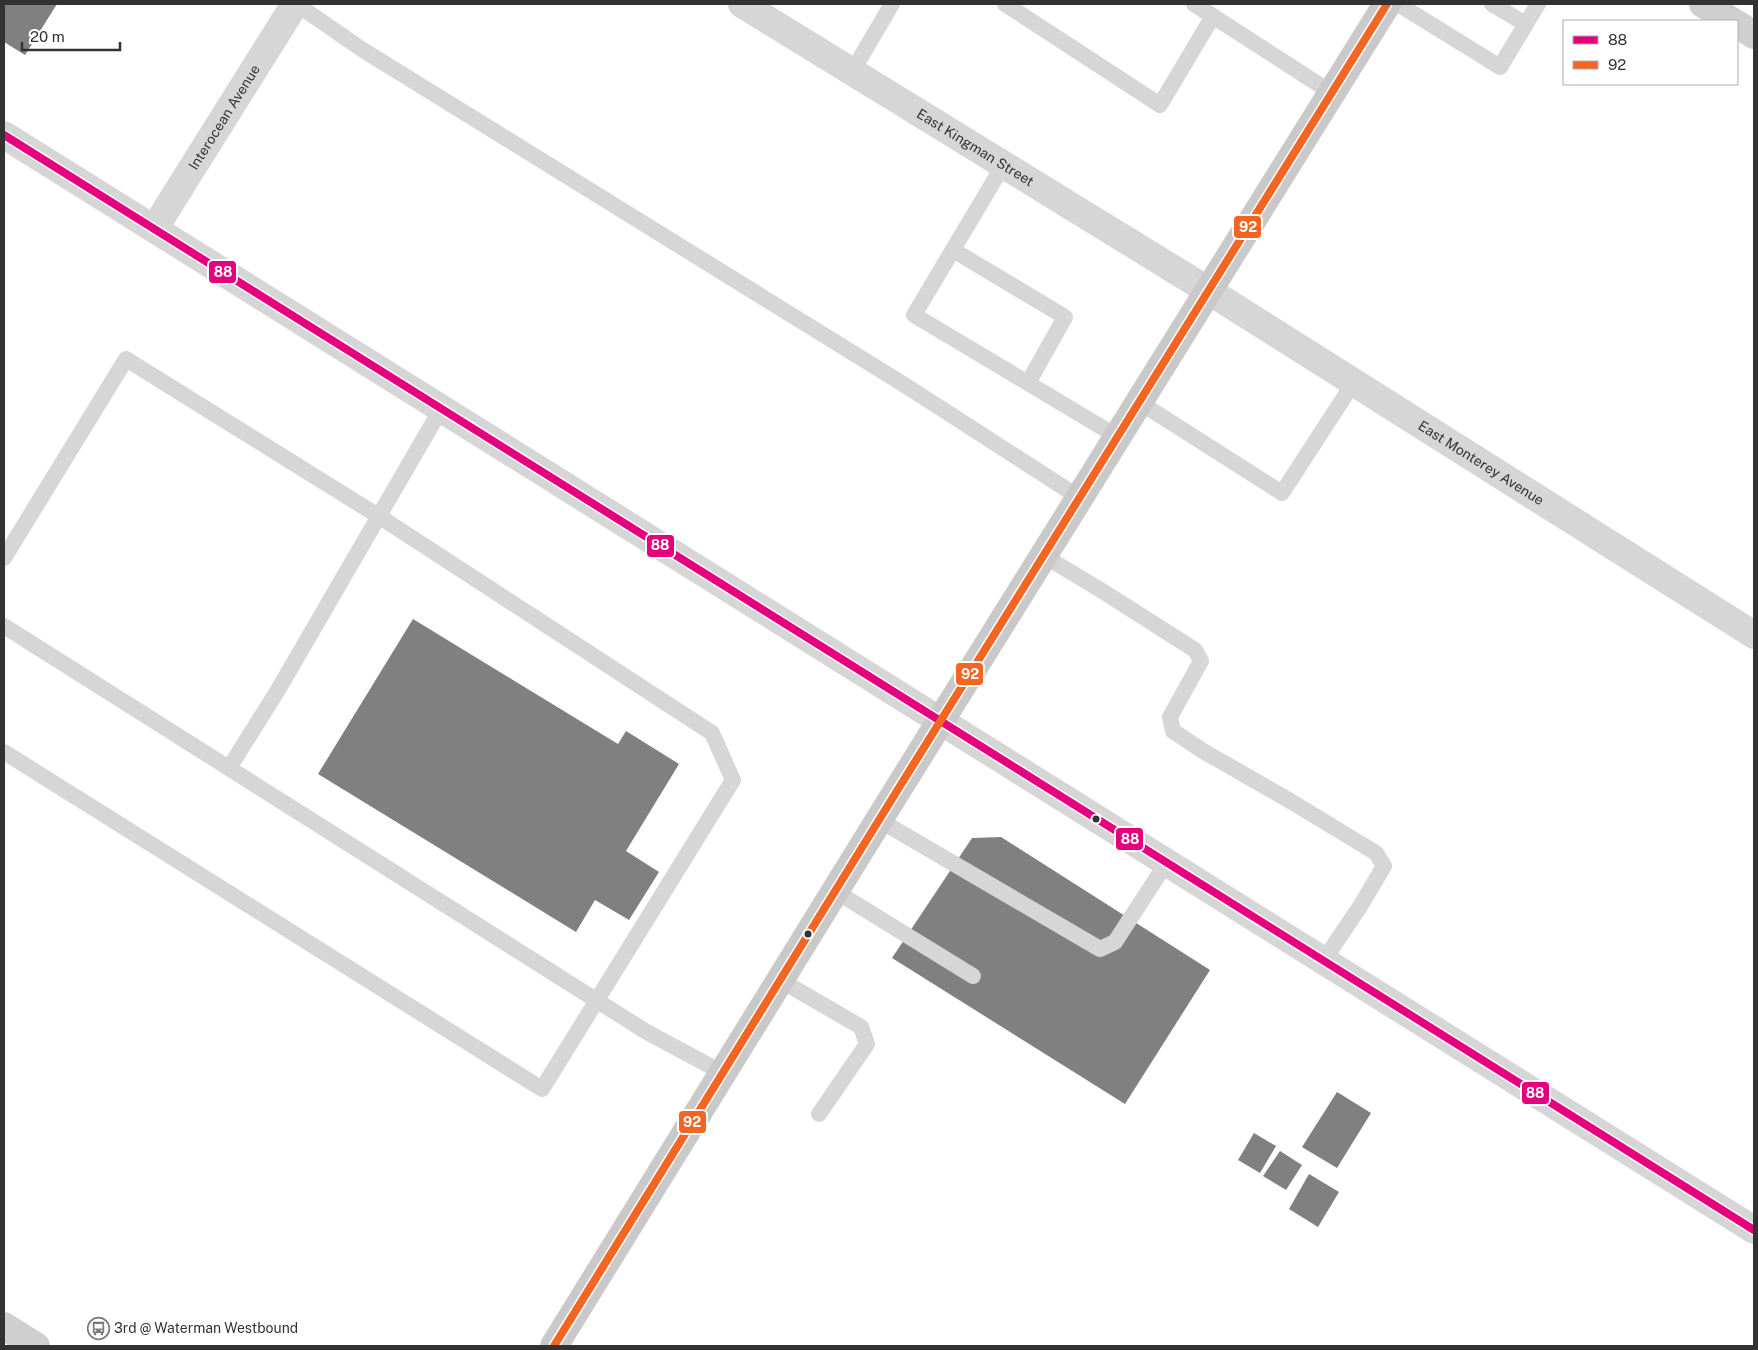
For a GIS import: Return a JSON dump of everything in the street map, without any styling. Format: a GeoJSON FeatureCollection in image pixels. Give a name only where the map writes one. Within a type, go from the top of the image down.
{"type":"FeatureCollection","features":[{"type":"Feature","properties":{"kind":"main road"},"geometry":{"type":"LineString","coordinates":[[554,1346],[835,890],[1387,4]]}},
{"type":"Feature","properties":{"kind":"street","name":"East Kingman Street"},"geometry":{"type":"LineString","coordinates":[[742,4],[1209,290]]}},
{"type":"Feature","properties":{"kind":"street"},"geometry":{"type":"LineString","coordinates":[[1703,4],[1730,20]]}},
{"type":"Feature","properties":{"kind":"street","name":"Interocean Avenue"},"geometry":{"type":"LineString","coordinates":[[154,229],[292,5]]}},
{"type":"Feature","properties":{"kind":"street"},"geometry":{"type":"LineString","coordinates":[[1738,25],[1754,35]]}},
{"type":"Feature","properties":{"kind":"street"},"geometry":{"type":"LineString","coordinates":[[4,135],[1754,1230]]}},
{"type":"Feature","properties":{"kind":"street","name":"East Monterey Avenue"},"geometry":{"type":"LineString","coordinates":[[1209,290],[1754,635]]}},
{"type":"Feature","properties":{"kind":"street"},"geometry":{"type":"LineString","coordinates":[[4,1326],[36,1346]]}},
{"type":"Feature","properties":{"kind":"lane"},"geometry":{"type":"LineString","coordinates":[[852,72],[892,4]]}},
{"type":"Feature","properties":{"kind":"lane"},"geometry":{"type":"LineString","coordinates":[[1005,4],[1160,105],[1213,16]]}},
{"type":"Feature","properties":{"kind":"lane"},"geometry":{"type":"LineString","coordinates":[[1194,4],[1332,93]]}},
{"type":"Feature","properties":{"kind":"lane"},"geometry":{"type":"LineString","coordinates":[[1398,4],[1500,67],[1538,4]]}},
{"type":"Feature","properties":{"kind":"lane"},"geometry":{"type":"LineString","coordinates":[[1492,4],[1526,24]]}},
{"type":"Feature","properties":{"kind":"lane"},"geometry":{"type":"LineString","coordinates":[[292,5],[903,384],[1080,498]]}},
{"type":"Feature","properties":{"kind":"lane"},"geometry":{"type":"LineString","coordinates":[[1004,164],[914,315],[1118,437]]}},
{"type":"Feature","properties":{"kind":"lane"},"geometry":{"type":"LineString","coordinates":[[953,250],[1065,317],[1028,382]]}},
{"type":"Feature","properties":{"kind":"lane"},"geometry":{"type":"LineString","coordinates":[[4,558],[126,359],[380,518],[712,733],[733,780],[542,1089],[4,752]]}},
{"type":"Feature","properties":{"kind":"lane"},"geometry":{"type":"LineString","coordinates":[[1139,402],[1282,493],[1354,382]]}},
{"type":"Feature","properties":{"kind":"lane"},"geometry":{"type":"LineString","coordinates":[[229,768],[278,690],[327,604],[380,518],[441,409]]}},
{"type":"Feature","properties":{"kind":"lane"},"geometry":{"type":"LineString","coordinates":[[1044,556],[1100,589],[1195,650],[1201,661],[1170,717],[1173,731],[1203,752],[1292,802],[1376,853],[1384,866],[1361,905],[1324,960]]}},
{"type":"Feature","properties":{"kind":"lane"},"geometry":{"type":"LineString","coordinates":[[4,626],[645,1031],[723,1074]]}},
{"type":"Feature","properties":{"kind":"lane"},"geometry":{"type":"LineString","coordinates":[[879,820],[1100,949],[1115,942],[1167,862]]}},
{"type":"Feature","properties":{"kind":"lane"},"geometry":{"type":"LineString","coordinates":[[835,890],[973,976]]}},
{"type":"Feature","properties":{"kind":"lane"},"geometry":{"type":"LineString","coordinates":[[780,980],[861,1027],[867,1044],[820,1114]]}},
{"type":"Feature","properties":{"kind":"building"},"geometry":{"type":"Polygon","coordinates":[[[4,4],[57,4],[25,55],[4,42],[4,4]]]}},
{"type":"Feature","properties":{"kind":"building"},"geometry":{"type":"Polygon","coordinates":[[[413,619],[618,744],[626,731],[679,764],[626,851],[659,872],[629,920],[595,900],[576,932],[318,774],[413,619]]]}},
{"type":"Feature","properties":{"kind":"building"},"geometry":{"type":"Polygon","coordinates":[[[1001,837],[1210,970],[1125,1104],[892,958],[972,838],[1001,837]]]}},
{"type":"Feature","properties":{"kind":"building"},"geometry":{"type":"Polygon","coordinates":[[[1337,1092],[1371,1113],[1337,1168],[1302,1147],[1337,1092]]]}},
{"type":"Feature","properties":{"kind":"building"},"geometry":{"type":"Polygon","coordinates":[[[1254,1133],[1276,1146],[1260,1173],[1238,1160],[1254,1133]]]}},
{"type":"Feature","properties":{"kind":"building"},"geometry":{"type":"Polygon","coordinates":[[[1280,1151],[1302,1165],[1286,1190],[1263,1176],[1280,1151]]]}},
{"type":"Feature","properties":{"kind":"building"},"geometry":{"type":"Polygon","coordinates":[[[1309,1174],[1339,1192],[1318,1227],[1289,1209],[1309,1174]]]}},
{"type":"Feature","properties":{"kind":"transit line","name":"92"},"geometry":{"type":"LineString","coordinates":[[554,1346],[1387,4]]}},
{"type":"Feature","properties":{"kind":"transit line","name":"88"},"geometry":{"type":"LineString","coordinates":[[4,135],[1754,1230]]}},
{"type":"Feature","properties":{"kind":"place","name":"3rd @ Waterman Westbound"},"geometry":{"type":"Point","coordinates":[98,1328]}}]}
